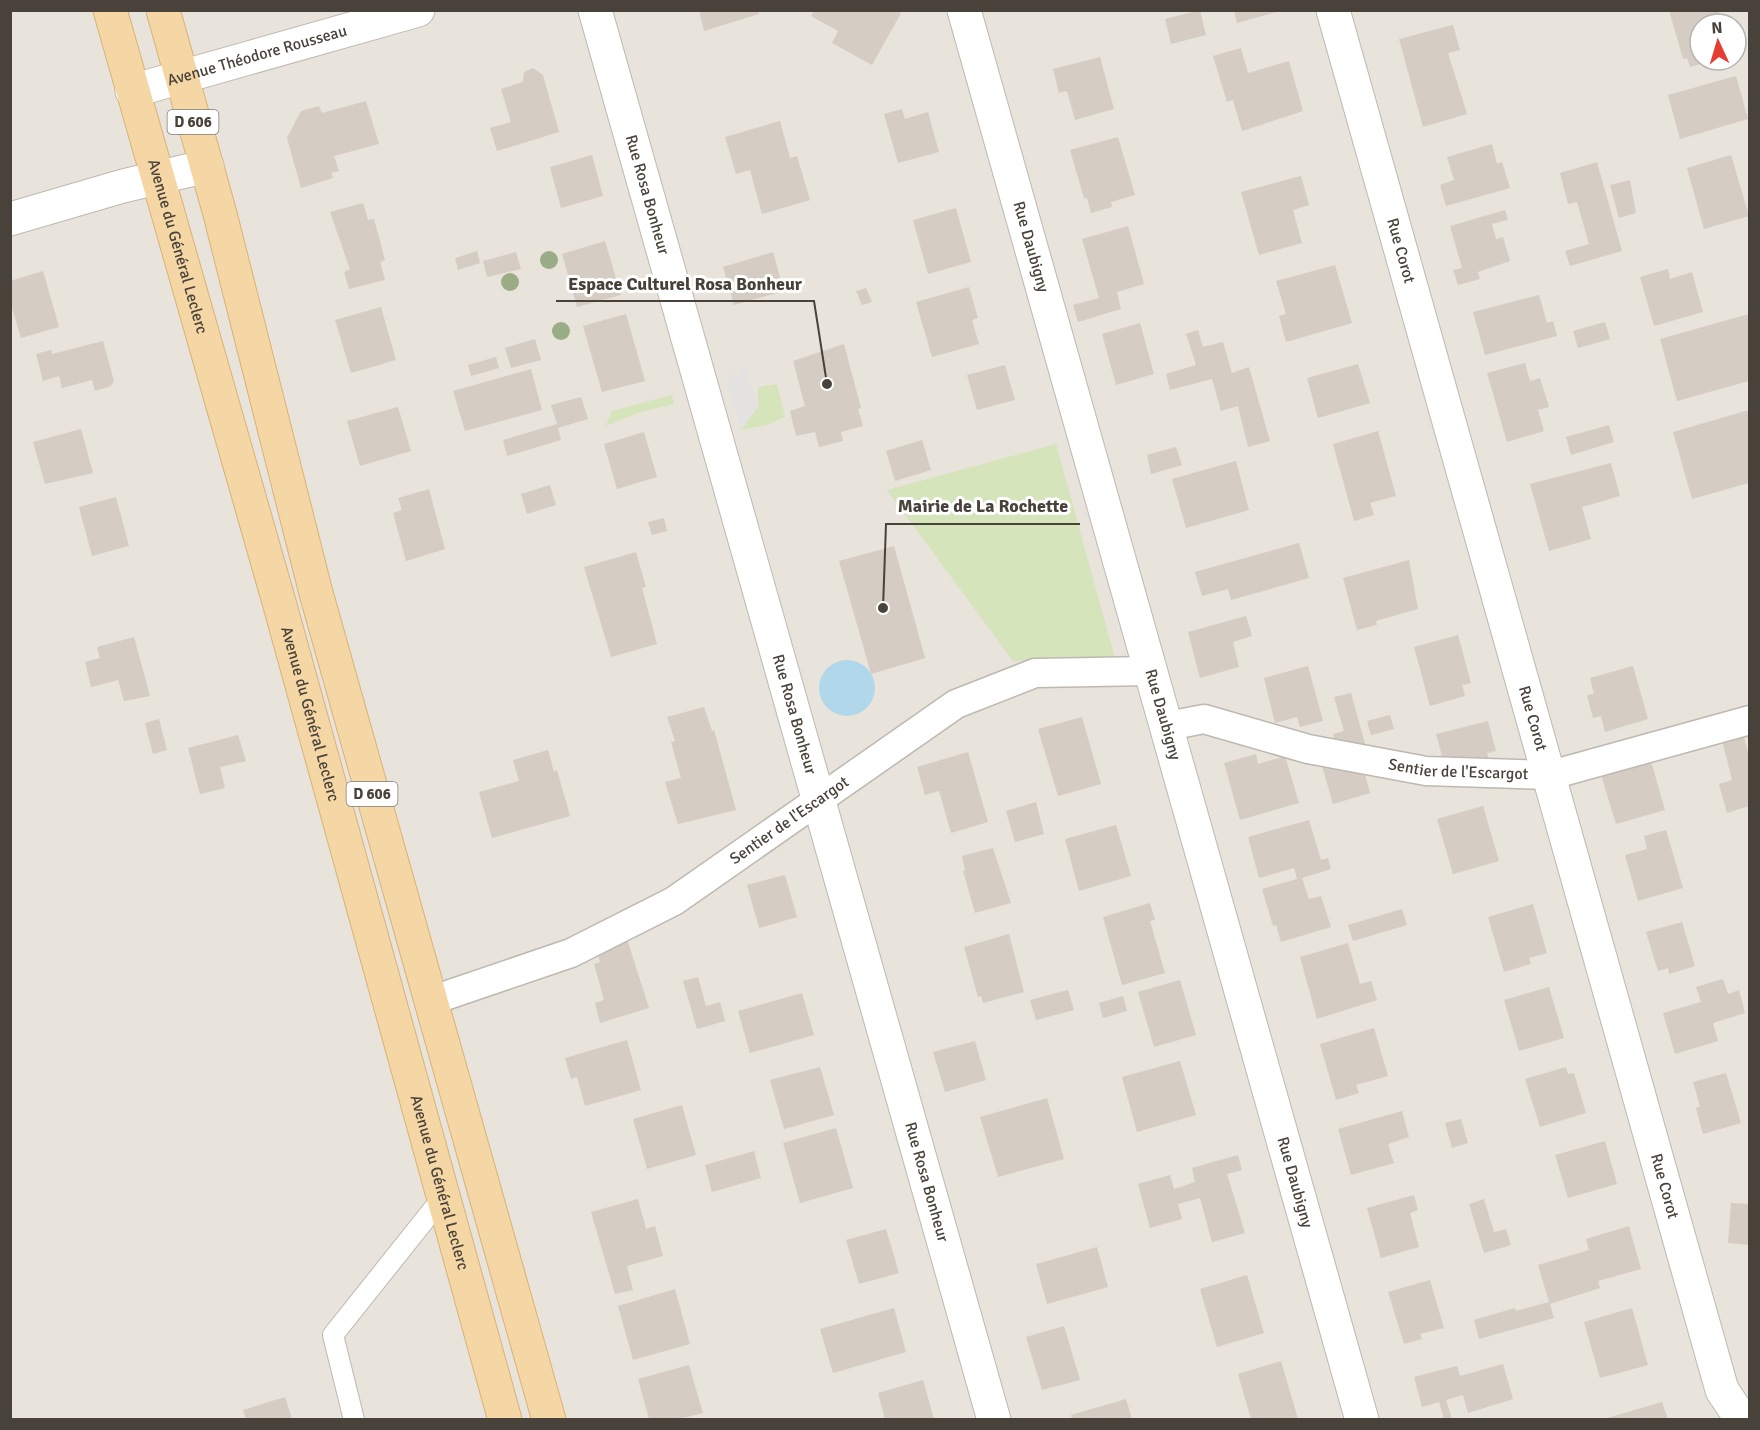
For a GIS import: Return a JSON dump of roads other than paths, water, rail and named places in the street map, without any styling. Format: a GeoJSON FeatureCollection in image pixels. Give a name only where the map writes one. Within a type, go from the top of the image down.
{"type":"FeatureCollection","features":[{"type":"Feature","properties":{"kind":"main road","name":"Avenue du Général Leclerc"},"geometry":{"type":"LineString","coordinates":[[110,10],[156,179],[279,602],[505,1419]]}},
{"type":"Feature","properties":{"kind":"main road","name":"D 606"},"geometry":{"type":"LineString","coordinates":[[163,10],[180,77],[207,166],[316,593],[549,1419]]}},
{"type":"Feature","properties":{"kind":"street","name":"Avenue Théodore Rousseau"},"geometry":{"type":"LineString","coordinates":[[132,91],[418,10]]}},
{"type":"Feature","properties":{"kind":"street","name":"Rue Rosa Bonheur"},"geometry":{"type":"LineString","coordinates":[[595,10],[994,1419]]}},
{"type":"Feature","properties":{"kind":"street","name":"Rue Daubigny"},"geometry":{"type":"LineString","coordinates":[[964,10],[1362,1419]]}},
{"type":"Feature","properties":{"kind":"street","name":"Rue Corot"},"geometry":{"type":"LineString","coordinates":[[1333,10],[1551,775],[1722,1390],[1745,1419]]}},
{"type":"Feature","properties":{"kind":"street"},"geometry":{"type":"LineString","coordinates":[[10,219],[207,166]]}},
{"type":"Feature","properties":{"kind":"street","name":"Sentier de l'Escargot"},"geometry":{"type":"LineString","coordinates":[[430,1001],[571,953],[674,901],[956,704],[1035,673],[1152,671]]}},
{"type":"Feature","properties":{"kind":"street","name":"Sentier de l'Escargot"},"geometry":{"type":"LineString","coordinates":[[1168,726],[1203,719],[1308,749],[1426,771],[1551,775],[1749,720]]}},
{"type":"Feature","properties":{"kind":"lane"},"geometry":{"type":"LineString","coordinates":[[354,1419],[333,1335],[443,1197]]}},
{"type":"Feature","properties":{"kind":"water"},"geometry":{"type":"Polygon","coordinates":[[[847,660],[858,662],[867,668],[873,677],[875,688],[873,699],[867,708],[858,714],[847,716],[836,714],[827,708],[821,699],[819,688],[821,677],[827,668],[836,662],[847,660]]]}},
{"type":"Feature","properties":{"kind":"place","name":"Espace Culturel Rosa Bonheur"},"geometry":{"type":"Point","coordinates":[827,384]}},
{"type":"Feature","properties":{"kind":"place","name":"Mairie de La Rochette"},"geometry":{"type":"Point","coordinates":[883,608]}}]}
